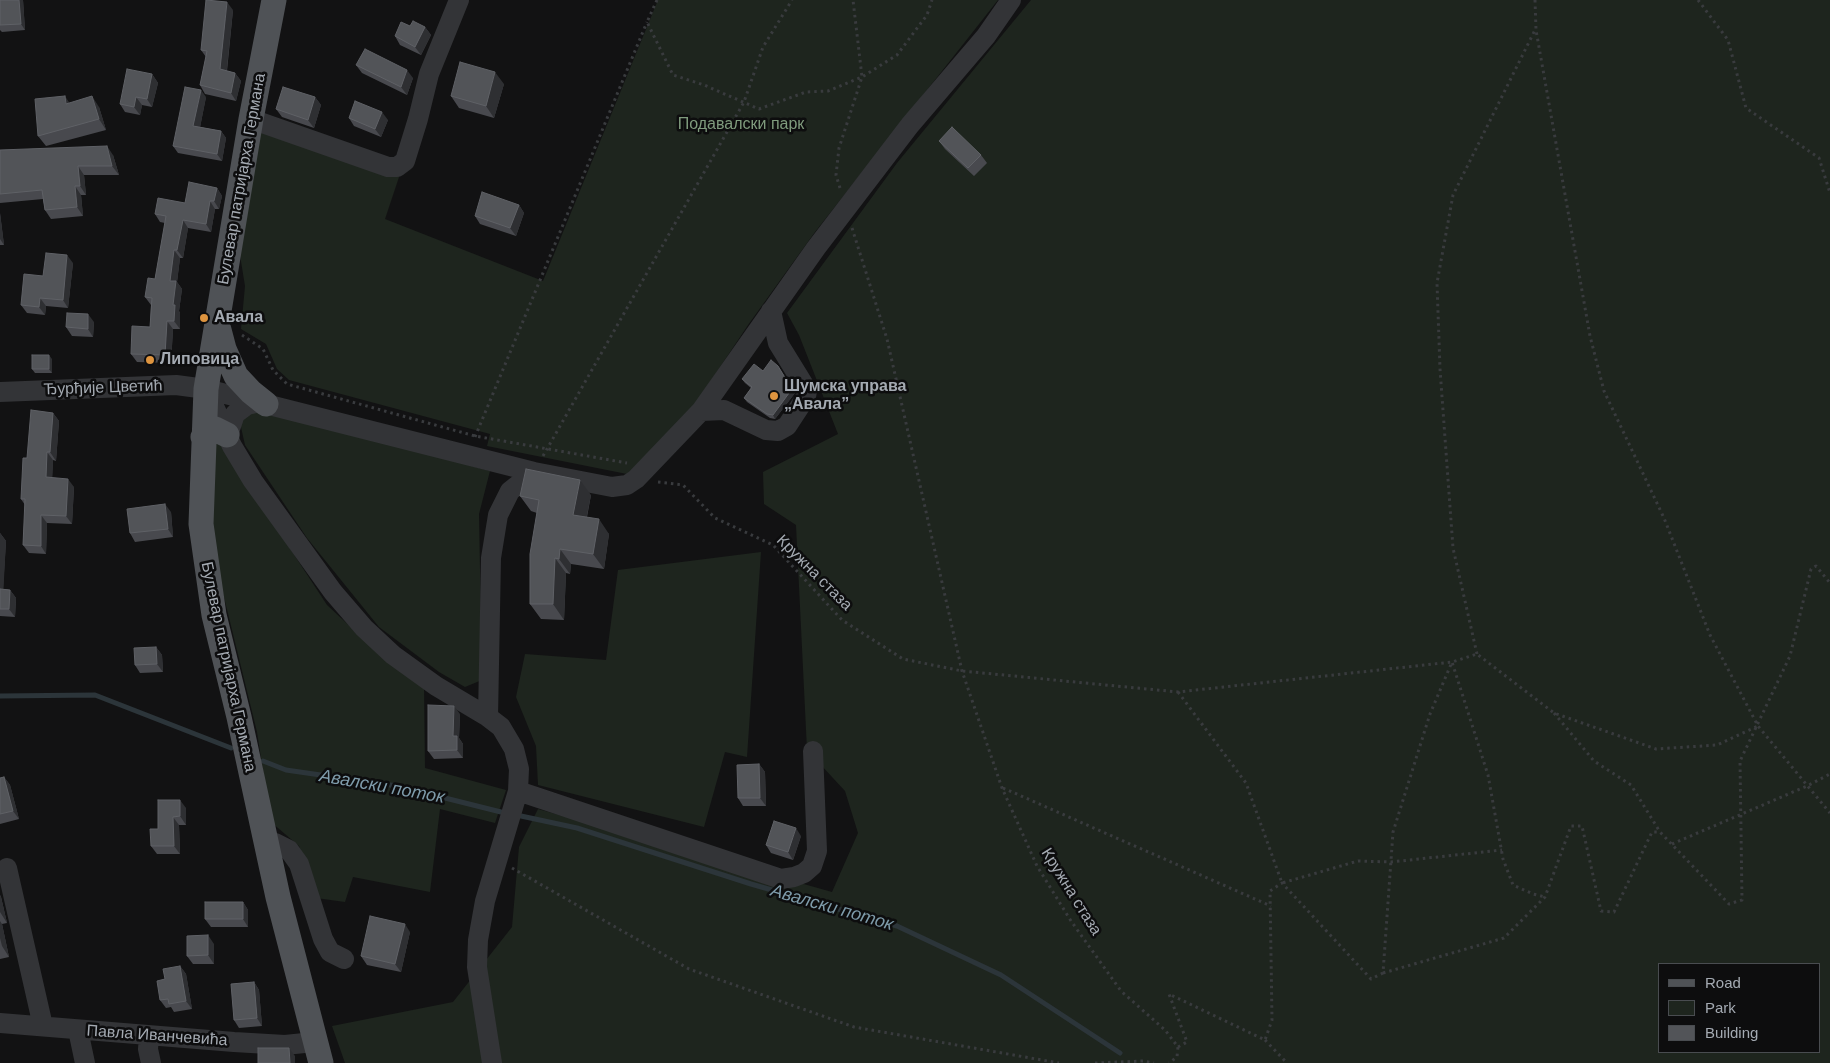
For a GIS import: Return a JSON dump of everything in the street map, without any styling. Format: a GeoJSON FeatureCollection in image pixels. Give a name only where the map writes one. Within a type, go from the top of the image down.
{"type":"FeatureCollection","features":[{"type":"Feature","properties":{"kind":"main road","name":"Булевар патријарха Германа"},"geometry":{"type":"LineString","coordinates":[[274,0],[251,119],[206,389],[220,438],[200,524],[207,576],[266,844],[318,1052]]}},
{"type":"Feature","properties":{"kind":"main road"},"geometry":{"type":"LineString","coordinates":[[218,318],[220,335],[230,366],[250,392],[263,403]]}},
{"type":"Feature","properties":{"kind":"street"},"geometry":{"type":"LineString","coordinates":[[251,119],[388,167],[398,166],[405,162],[429,74],[459,0]]}},
{"type":"Feature","properties":{"kind":"street"},"geometry":{"type":"LineString","coordinates":[[636,479],[701,411],[846,208],[910,125],[986,36],[1011,0]]}},
{"type":"Feature","properties":{"kind":"street"},"geometry":{"type":"LineString","coordinates":[[701,411],[724,410],[766,430],[778,431],[788,426],[806,398],[807,390],[778,343],[771,311]]}},
{"type":"Feature","properties":{"kind":"street","name":"Ђурђије Цветић"},"geometry":{"type":"LineString","coordinates":[[0,392],[176,385],[206,389],[534,472],[612,487],[622,486],[636,479]]}},
{"type":"Feature","properties":{"kind":"street"},"geometry":{"type":"LineString","coordinates":[[263,403],[247,405],[236,414],[230,429],[220,438],[333,592],[364,628],[393,655],[436,686],[488,717],[501,727],[514,749],[519,769],[518,791],[485,901],[478,940],[477,967],[492,1063]]}},
{"type":"Feature","properties":{"kind":"street"},"geometry":{"type":"LineString","coordinates":[[488,717],[491,558],[498,516],[510,491],[534,472]]}},
{"type":"Feature","properties":{"kind":"street"},"geometry":{"type":"LineString","coordinates":[[518,791],[781,878],[794,877],[804,874],[812,866],[817,851],[813,751]]}},
{"type":"Feature","properties":{"kind":"street"},"geometry":{"type":"LineString","coordinates":[[266,844],[275,843],[290,850],[299,864],[323,939],[330,952],[344,959]]}},
{"type":"Feature","properties":{"kind":"street"},"geometry":{"type":"LineString","coordinates":[[7,868],[44,1026]]}},
{"type":"Feature","properties":{"kind":"street","name":"Павла Иванчевића"},"geometry":{"type":"LineString","coordinates":[[0,1023],[285,1045],[318,1052]]}},
{"type":"Feature","properties":{"kind":"street"},"geometry":{"type":"LineString","coordinates":[[78,1030],[85,1063]]}},
{"type":"Feature","properties":{"kind":"street"},"geometry":{"type":"LineString","coordinates":[[149,1036],[148,1049],[151,1063]]}},
{"type":"Feature","properties":{"kind":"path"},"geometry":{"type":"LineString","coordinates":[[467,456],[657,0]]}},
{"type":"Feature","properties":{"kind":"path"},"geometry":{"type":"LineString","coordinates":[[547,449],[744,102],[763,47],[792,0]]}},
{"type":"Feature","properties":{"kind":"path"},"geometry":{"type":"LineString","coordinates":[[853,0],[862,77],[839,148],[836,175],[887,339],[962,670],[1178,692],[1452,662],[1477,654]]}},
{"type":"Feature","properties":{"kind":"path"},"geometry":{"type":"LineString","coordinates":[[647,22],[672,75],[704,85],[759,109],[806,92],[828,91],[862,77],[897,55],[927,15],[932,0]]}},
{"type":"Feature","properties":{"kind":"path"},"geometry":{"type":"LineString","coordinates":[[1535,0],[1536,30],[1590,336],[1604,390],[1664,518],[1710,635],[1758,726],[1830,813]]}},
{"type":"Feature","properties":{"kind":"path"},"geometry":{"type":"LineString","coordinates":[[1698,0],[1728,40],[1746,108],[1819,158],[1830,193]]}},
{"type":"Feature","properties":{"kind":"path"},"geometry":{"type":"LineString","coordinates":[[1536,30],[1453,195],[1437,283],[1440,369],[1453,548],[1477,654],[1554,713],[1594,761],[1630,785],[1660,832],[1729,904],[1742,900],[1739,814],[1740,761],[1790,656],[1811,569],[1816,566],[1830,583]]}},
{"type":"Feature","properties":{"kind":"path"},"geometry":{"type":"LineString","coordinates":[[241,334],[263,349],[273,370],[287,384],[377,411],[475,436],[629,464],[636,479]]}},
{"type":"Feature","properties":{"kind":"path","name":"Кружна стаза"},"geometry":{"type":"LineString","coordinates":[[636,479],[683,485],[715,518],[773,545],[842,620],[903,659],[962,670],[1002,788],[1037,866],[1071,921],[1122,991],[1165,1030],[1178,1047]]}},
{"type":"Feature","properties":{"kind":"path"},"geometry":{"type":"LineString","coordinates":[[1452,662],[1488,775],[1502,850],[1513,885],[1533,894],[1545,896]]}},
{"type":"Feature","properties":{"kind":"path"},"geometry":{"type":"LineString","coordinates":[[1383,973],[1393,832],[1430,714],[1452,662]]}},
{"type":"Feature","properties":{"kind":"path"},"geometry":{"type":"LineString","coordinates":[[1178,692],[1246,783],[1282,883],[1371,979],[1383,973],[1504,938],[1545,896],[1571,826],[1582,826],[1601,911],[1614,912],[1652,832],[1660,832]]}},
{"type":"Feature","properties":{"kind":"path"},"geometry":{"type":"LineString","coordinates":[[1554,713],[1656,749],[1718,745],[1758,726]]}},
{"type":"Feature","properties":{"kind":"path"},"geometry":{"type":"LineString","coordinates":[[1672,844],[1830,774]]}},
{"type":"Feature","properties":{"kind":"path"},"geometry":{"type":"LineString","coordinates":[[1002,788],[1271,906]]}},
{"type":"Feature","properties":{"kind":"path"},"geometry":{"type":"LineString","coordinates":[[1265,1040],[1272,1020],[1270,892],[1282,883],[1358,861],[1391,862],[1502,850]]}},
{"type":"Feature","properties":{"kind":"path"},"geometry":{"type":"LineString","coordinates":[[497,859],[689,968],[854,1026],[1059,1063]]}},
{"type":"Feature","properties":{"kind":"path"},"geometry":{"type":"LineString","coordinates":[[1169,1063],[1177,1057],[1178,1047],[1187,1042],[1169,994],[1265,1040],[1287,1063]]}},
{"type":"Feature","properties":{"kind":"path"},"geometry":{"type":"LineString","coordinates":[[1095,1063],[1143,1061],[1154,1063]]}},
{"type":"Feature","properties":{"kind":"green space","name":"Подавалски парк"},"geometry":{"type":"Polygon","coordinates":[[[658,0],[998,0],[815,232],[748,325],[694,406],[638,467],[627,474],[487,446],[490,434],[289,380],[277,369],[266,344],[241,329],[245,286],[239,249],[257,122],[401,171],[385,219],[543,281],[658,0]]]}},
{"type":"Feature","properties":{"kind":"green space"},"geometry":{"type":"Polygon","coordinates":[[[1031,0],[1830,0],[1830,1063],[345,1063],[332,1026],[453,1002],[512,927],[519,847],[538,809],[832,892],[858,833],[845,791],[807,750],[796,525],[764,504],[763,472],[838,434],[799,335],[787,313],[897,163],[1031,0]]]}},
{"type":"Feature","properties":{"kind":"green space"},"geometry":{"type":"Polygon","coordinates":[[[262,408],[490,471],[479,514],[482,680],[465,687],[439,672],[379,627],[307,538],[245,445],[240,423],[245,415],[262,408]]]}},
{"type":"Feature","properties":{"kind":"green space"},"geometry":{"type":"Polygon","coordinates":[[[215,434],[327,605],[383,657],[424,684],[425,768],[506,790],[495,823],[440,809],[430,892],[353,877],[345,902],[316,898],[299,846],[271,822],[257,732],[211,544],[215,434]]]}},
{"type":"Feature","properties":{"kind":"green space"},"geometry":{"type":"Polygon","coordinates":[[[761,552],[747,757],[725,752],[704,827],[538,785],[536,746],[516,697],[525,654],[606,660],[618,570],[761,552]]]}},
{"type":"Feature","properties":{"kind":"building"},"geometry":{"type":"Polygon","coordinates":[[[0,0],[19,0],[21,24],[0,25],[0,0]]]}},
{"type":"Feature","properties":{"kind":"building"},"geometry":{"type":"Polygon","coordinates":[[[206,0],[227,2],[220,69],[235,73],[231,93],[200,85],[207,51],[201,50],[206,0]]]}},
{"type":"Feature","properties":{"kind":"building"},"geometry":{"type":"Polygon","coordinates":[[[413,21],[425,27],[415,47],[395,36],[401,22],[410,26],[413,21]]]}},
{"type":"Feature","properties":{"kind":"building"},"geometry":{"type":"Polygon","coordinates":[[[365,49],[407,70],[401,87],[356,65],[365,49]]]}},
{"type":"Feature","properties":{"kind":"building"},"geometry":{"type":"Polygon","coordinates":[[[460,62],[495,72],[486,106],[451,96],[460,62]]]}},
{"type":"Feature","properties":{"kind":"building"},"geometry":{"type":"Polygon","coordinates":[[[127,69],[152,74],[147,99],[136,97],[134,107],[120,104],[127,69]]]}},
{"type":"Feature","properties":{"kind":"building"},"geometry":{"type":"Polygon","coordinates":[[[185,87],[201,90],[193,126],[221,131],[217,154],[173,146],[185,87]]]}},
{"type":"Feature","properties":{"kind":"building"},"geometry":{"type":"Polygon","coordinates":[[[283,87],[315,97],[308,120],[276,109],[283,87]]]}},
{"type":"Feature","properties":{"kind":"building"},"geometry":{"type":"Polygon","coordinates":[[[65,96],[66,104],[92,96],[99,119],[38,136],[35,99],[65,96]]]}},
{"type":"Feature","properties":{"kind":"building"},"geometry":{"type":"Polygon","coordinates":[[[355,101],[382,112],[375,129],[349,118],[355,101]]]}},
{"type":"Feature","properties":{"kind":"building"},"geometry":{"type":"Polygon","coordinates":[[[952,127],[981,155],[968,168],[939,141],[952,127]]]}},
{"type":"Feature","properties":{"kind":"building"},"geometry":{"type":"Polygon","coordinates":[[[107,146],[112,166],[78,166],[80,186],[75,186],[77,207],[45,210],[42,190],[0,194],[0,150],[107,146]]]}},
{"type":"Feature","properties":{"kind":"building"},"geometry":{"type":"Polygon","coordinates":[[[189,182],[217,188],[214,201],[210,201],[206,224],[183,220],[177,250],[174,250],[170,281],[176,281],[173,305],[175,305],[174,321],[167,321],[165,355],[131,354],[132,326],[150,327],[152,298],[145,297],[148,278],[155,279],[166,216],[155,214],[158,198],[185,203],[189,182]]]}},
{"type":"Feature","properties":{"kind":"building"},"geometry":{"type":"Polygon","coordinates":[[[482,192],[519,205],[510,228],[475,216],[482,192]]]}},
{"type":"Feature","properties":{"kind":"building"},"geometry":{"type":"Polygon","coordinates":[[[46,253],[67,255],[63,300],[40,298],[39,307],[21,305],[24,274],[43,276],[46,253]]]}},
{"type":"Feature","properties":{"kind":"building"},"geometry":{"type":"Polygon","coordinates":[[[67,313],[88,314],[88,329],[66,327],[67,313]]]}},
{"type":"Feature","properties":{"kind":"building"},"geometry":{"type":"Polygon","coordinates":[[[32,355],[49,355],[49,369],[32,369],[32,355]]]}},
{"type":"Feature","properties":{"kind":"building","name":"Шумска управа „Авала”"},"geometry":{"type":"Polygon","coordinates":[[[771,360],[778,366],[792,389],[773,415],[767,414],[744,398],[752,387],[742,379],[754,364],[763,371],[771,360]]]}},
{"type":"Feature","properties":{"kind":"building"},"geometry":{"type":"Polygon","coordinates":[[[31,410],[53,413],[50,452],[47,452],[46,477],[68,479],[66,516],[41,515],[41,546],[23,545],[25,499],[21,499],[23,458],[27,458],[31,410]]]}},
{"type":"Feature","properties":{"kind":"building"},"geometry":{"type":"Polygon","coordinates":[[[526,469],[580,480],[573,515],[599,519],[593,554],[560,549],[559,559],[555,558],[553,604],[530,604],[530,554],[539,500],[520,496],[526,469]]]}},
{"type":"Feature","properties":{"kind":"building"},"geometry":{"type":"Polygon","coordinates":[[[165,504],[168,529],[130,533],[127,509],[165,504]]]}},
{"type":"Feature","properties":{"kind":"building"},"geometry":{"type":"Polygon","coordinates":[[[0,589],[10,590],[9,609],[0,609],[0,589]]]}},
{"type":"Feature","properties":{"kind":"building"},"geometry":{"type":"Polygon","coordinates":[[[156,647],[157,664],[135,665],[134,648],[156,647]]]}},
{"type":"Feature","properties":{"kind":"building"},"geometry":{"type":"Polygon","coordinates":[[[428,705],[454,706],[453,736],[457,736],[457,750],[428,751],[428,705]]]}},
{"type":"Feature","properties":{"kind":"building"},"geometry":{"type":"Polygon","coordinates":[[[759,764],[760,798],[738,798],[737,765],[759,764]]]}},
{"type":"Feature","properties":{"kind":"building"},"geometry":{"type":"Polygon","coordinates":[[[4,777],[13,811],[0,814],[0,778],[4,777]]]}},
{"type":"Feature","properties":{"kind":"building"},"geometry":{"type":"Polygon","coordinates":[[[158,800],[180,800],[180,816],[173,817],[174,846],[151,846],[150,829],[158,829],[158,800]]]}},
{"type":"Feature","properties":{"kind":"building"},"geometry":{"type":"Polygon","coordinates":[[[774,821],[796,828],[788,852],[766,845],[774,821]]]}},
{"type":"Feature","properties":{"kind":"building"},"geometry":{"type":"Polygon","coordinates":[[[205,902],[243,902],[243,919],[205,919],[205,902]]]}},
{"type":"Feature","properties":{"kind":"building"},"geometry":{"type":"Polygon","coordinates":[[[370,916],[405,924],[395,964],[361,956],[370,916]]]}},
{"type":"Feature","properties":{"kind":"building"},"geometry":{"type":"Polygon","coordinates":[[[208,935],[208,955],[187,956],[187,936],[208,935]]]}},
{"type":"Feature","properties":{"kind":"building"},"geometry":{"type":"Polygon","coordinates":[[[180,966],[186,1001],[169,1004],[168,999],[160,1000],[157,981],[165,979],[163,969],[180,966]]]}},
{"type":"Feature","properties":{"kind":"building"},"geometry":{"type":"Polygon","coordinates":[[[254,982],[257,1018],[234,1020],[231,984],[254,982]]]}},
{"type":"Feature","properties":{"kind":"building"},"geometry":{"type":"Polygon","coordinates":[[[258,1048],[289,1048],[290,1063],[258,1063],[258,1048]]]}},
{"type":"Feature","properties":{"kind":"waterway","name":"Авалски поток"},"geometry":{"type":"LineString","coordinates":[[0,696],[95,695],[231,748]]}},
{"type":"Feature","properties":{"kind":"waterway","name":"Авалски поток"},"geometry":{"type":"LineString","coordinates":[[263,761],[286,770],[397,786],[501,812]]}},
{"type":"Feature","properties":{"kind":"waterway","name":"Авалски поток"},"geometry":{"type":"LineString","coordinates":[[521,816],[577,828],[751,884],[897,926],[1001,975],[1120,1053]]}},
{"type":"Feature","properties":{"kind":"place","name":"Авала"},"geometry":{"type":"Point","coordinates":[204,318]}},
{"type":"Feature","properties":{"kind":"place","name":"Липовица"},"geometry":{"type":"Point","coordinates":[150,360]}},
{"type":"Feature","properties":{"kind":"place","name":"Шумска управа „Авала”"},"geometry":{"type":"Point","coordinates":[774,396]}}]}
